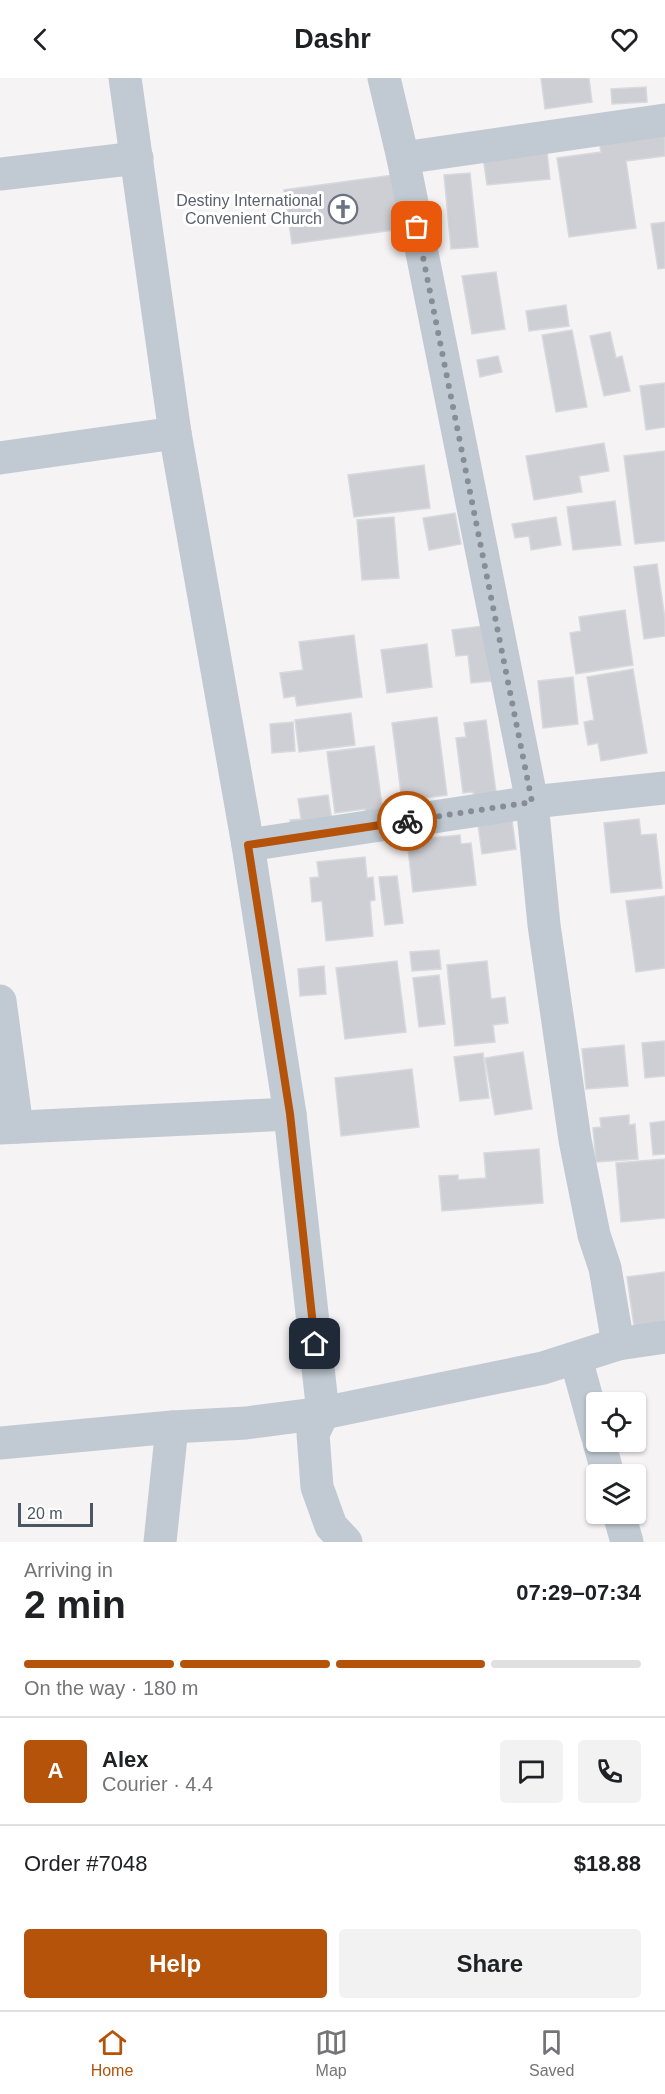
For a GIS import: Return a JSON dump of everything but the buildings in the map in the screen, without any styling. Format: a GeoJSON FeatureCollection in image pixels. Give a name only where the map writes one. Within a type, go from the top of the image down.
{"type":"FeatureCollection","features":[{"type":"Feature","properties":{"kind":"street"},"geometry":{"type":"LineString","coordinates":[[125,78],[175,433],[248,845],[290,1114],[323,1413],[313,1434],[317,1487],[331,1526],[346,1542]]}},
{"type":"Feature","properties":{"kind":"street"},"geometry":{"type":"LineString","coordinates":[[384,78],[403,158],[532,802],[544,925],[575,1140],[594,1235],[605,1268],[618,1344]]}},
{"type":"Feature","properties":{"kind":"street"},"geometry":{"type":"LineString","coordinates":[[403,158],[665,120]]}},
{"type":"Feature","properties":{"kind":"street"},"geometry":{"type":"LineString","coordinates":[[0,174],[137,158]]}},
{"type":"Feature","properties":{"kind":"street"},"geometry":{"type":"LineString","coordinates":[[0,458],[175,433]]}},
{"type":"Feature","properties":{"kind":"street"},"geometry":{"type":"LineString","coordinates":[[248,845],[532,802],[665,788]]}},
{"type":"Feature","properties":{"kind":"street"},"geometry":{"type":"LineString","coordinates":[[0,1001],[9,1127],[290,1114]]}},
{"type":"Feature","properties":{"kind":"street"},"geometry":{"type":"LineString","coordinates":[[0,1443],[172,1427],[246,1423],[323,1413],[448,1389],[576,1359],[618,1344],[665,1337]]}},
{"type":"Feature","properties":{"kind":"street"},"geometry":{"type":"LineString","coordinates":[[576,1359],[586,1395]]}},
{"type":"Feature","properties":{"kind":"street"},"geometry":{"type":"LineString","coordinates":[[160,1542],[172,1427]]}},
{"type":"Feature","properties":{"kind":"street"},"geometry":{"type":"LineString","coordinates":[[622,1524],[627,1542]]}},
{"type":"Feature","properties":{"kind":"way so far"},"geometry":{"type":"LineString","coordinates":[[407,821],[532,802],[417,227]]}},
{"type":"Feature","properties":{"kind":"place","name":"Destiny International Convenient Church"},"geometry":{"type":"Point","coordinates":[343,209]}},
{"type":"Feature","properties":{"kind":"route"},"geometry":{"type":"LineString","coordinates":[[315,1344],[290,1114],[248,845],[407,821]]}}]}
